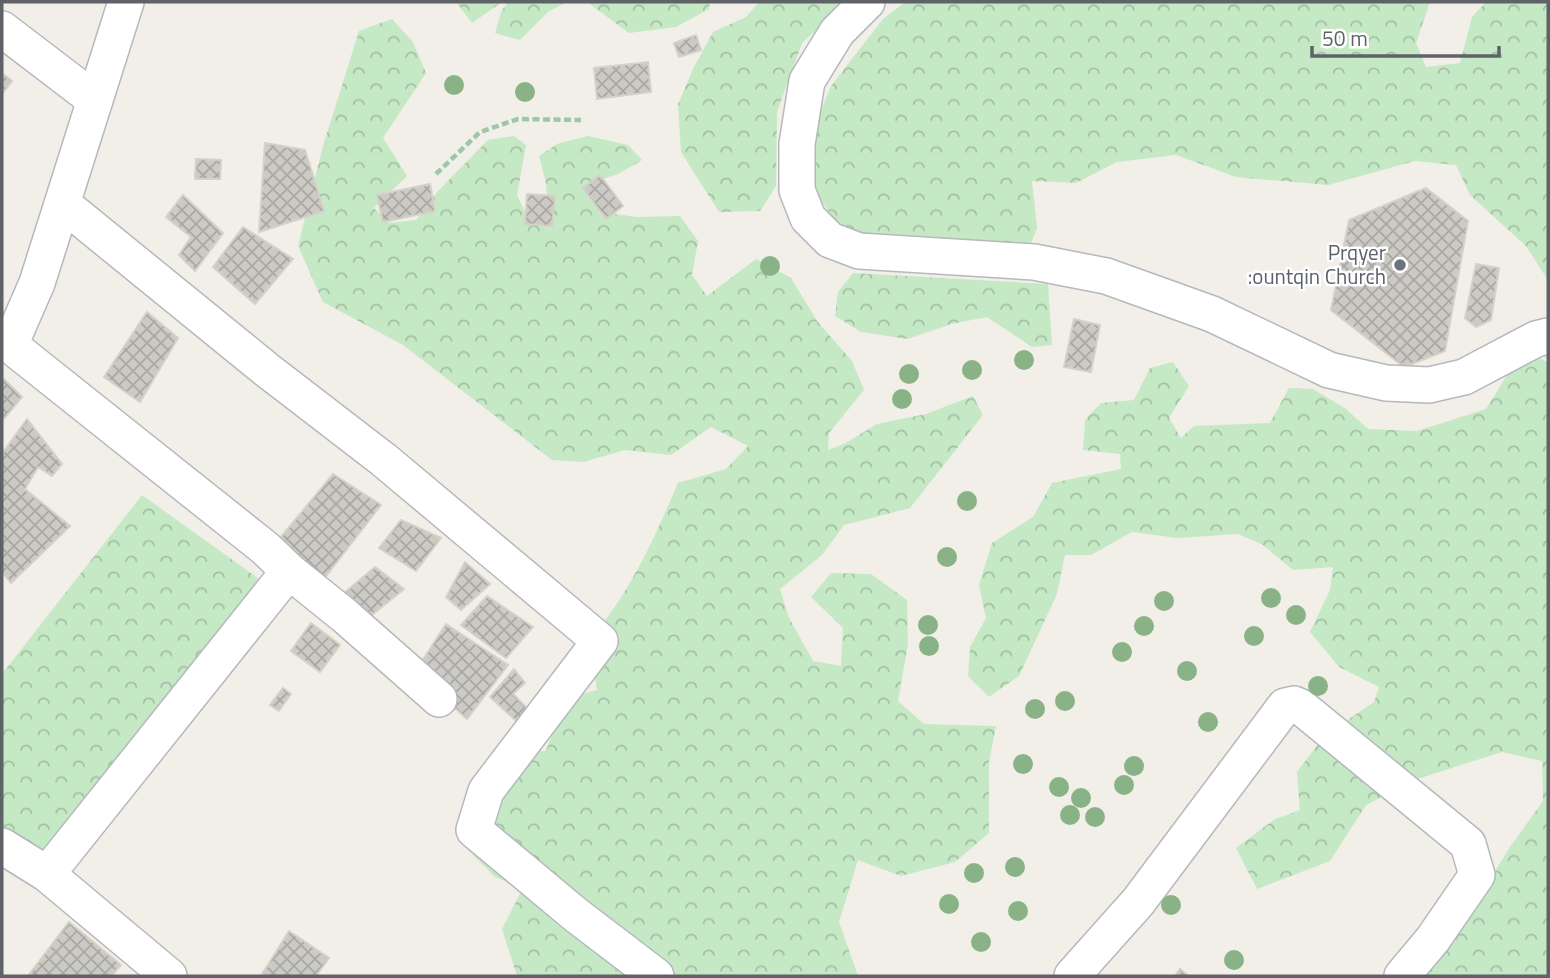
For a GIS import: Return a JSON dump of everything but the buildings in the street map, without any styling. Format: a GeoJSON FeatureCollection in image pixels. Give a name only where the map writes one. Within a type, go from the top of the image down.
{"type":"FeatureCollection","features":[{"type":"Feature","properties":{"kind":"street"},"geometry":{"type":"LineString","coordinates":[[125,2],[37,283],[10,345],[265,548],[439,699]]}},
{"type":"Feature","properties":{"kind":"street"},"geometry":{"type":"LineString","coordinates":[[867,2],[837,32],[807,81],[797,144],[797,190],[808,218],[830,240],[859,251],[1034,262],[1106,276],[1212,314],[1329,370],[1386,383],[1429,385],[1464,377],[1548,336]]}},
{"type":"Feature","properties":{"kind":"street"},"geometry":{"type":"LineString","coordinates":[[2,29],[95,100]]}},
{"type":"Feature","properties":{"kind":"street"},"geometry":{"type":"LineString","coordinates":[[63,204],[267,370],[384,460],[600,641],[486,791],[474,830],[576,915],[656,976]]}},
{"type":"Feature","properties":{"kind":"street"},"geometry":{"type":"LineString","coordinates":[[47,874],[289,571]]}},
{"type":"Feature","properties":{"kind":"street"},"geometry":{"type":"LineString","coordinates":[[1072,976],[1138,902],[1285,706],[1294,704],[1468,844],[1477,875],[1433,939],[1402,976]]}},
{"type":"Feature","properties":{"kind":"street"},"geometry":{"type":"LineString","coordinates":[[2,846],[47,874],[169,976]]}},
{"type":"Feature","properties":{"kind":"path"},"geometry":{"type":"LineString","coordinates":[[436,174],[480,132],[518,119],[581,120]]}},
{"type":"Feature","properties":{"kind":"green space"},"geometry":{"type":"Polygon","coordinates":[[[456,2],[502,2],[472,23],[456,2]]]}},
{"type":"Feature","properties":{"kind":"green space"},"geometry":{"type":"Polygon","coordinates":[[[508,2],[568,2],[549,11],[520,40],[495,33],[501,12],[508,2]]]}},
{"type":"Feature","properties":{"kind":"green space"},"geometry":{"type":"Polygon","coordinates":[[[587,2],[710,2],[709,9],[676,27],[629,33],[587,2]]]}},
{"type":"Feature","properties":{"kind":"green space"},"geometry":{"type":"Polygon","coordinates":[[[759,2],[840,2],[838,9],[802,43],[777,112],[776,186],[760,211],[719,212],[681,152],[678,104],[713,32],[746,17],[759,2]]]}},
{"type":"Feature","properties":{"kind":"green space"},"geometry":{"type":"Polygon","coordinates":[[[905,2],[1430,2],[1416,43],[1426,67],[1460,63],[1472,17],[1486,2],[1548,2],[1548,280],[1526,246],[1470,195],[1456,165],[1415,161],[1328,185],[1236,177],[1176,155],[1117,162],[1076,183],[1032,181],[1037,228],[1031,243],[960,250],[843,231],[807,182],[810,137],[831,86],[883,19],[905,2]]]}},
{"type":"Feature","properties":{"kind":"green space"},"geometry":{"type":"Polygon","coordinates":[[[392,19],[413,42],[426,73],[383,138],[407,176],[374,208],[389,223],[416,220],[438,191],[488,140],[514,136],[526,145],[517,195],[528,218],[548,207],[546,183],[539,156],[557,144],[588,136],[628,145],[642,160],[618,174],[590,183],[599,212],[637,217],[680,216],[698,241],[692,275],[707,296],[756,259],[791,278],[817,321],[852,361],[864,390],[829,433],[828,450],[844,444],[877,424],[926,414],[973,396],[983,415],[910,508],[844,525],[822,555],[780,589],[789,618],[813,661],[841,666],[843,628],[811,597],[831,573],[871,574],[907,600],[908,644],[898,701],[924,724],[996,726],[989,762],[989,833],[955,862],[901,876],[858,860],[839,922],[858,976],[517,976],[502,929],[523,888],[495,877],[457,839],[468,786],[510,751],[546,751],[565,699],[597,690],[590,639],[629,584],[678,483],[726,469],[748,446],[711,427],[671,455],[625,450],[583,462],[552,460],[403,345],[323,302],[298,246],[323,146],[359,31],[392,19]]]}},
{"type":"Feature","properties":{"kind":"green space"},"geometry":{"type":"Polygon","coordinates":[[[853,273],[1048,284],[1052,345],[1032,347],[987,317],[951,324],[908,339],[861,332],[835,316],[838,292],[853,273]]]}},
{"type":"Feature","properties":{"kind":"green space"},"geometry":{"type":"Polygon","coordinates":[[[1537,356],[1548,363],[1548,976],[1407,976],[1450,944],[1510,847],[1543,801],[1542,761],[1502,752],[1417,779],[1366,805],[1330,861],[1257,889],[1236,848],[1275,819],[1300,810],[1297,772],[1324,736],[1374,702],[1379,687],[1339,667],[1310,632],[1330,590],[1333,567],[1293,570],[1263,545],[1238,534],[1177,538],[1132,532],[1091,555],[1065,555],[1057,594],[1019,676],[989,697],[968,676],[970,647],[986,618],[979,585],[992,543],[1033,517],[1052,483],[1121,469],[1120,454],[1083,450],[1085,420],[1101,403],[1134,400],[1150,368],[1173,362],[1189,386],[1169,418],[1181,438],[1194,426],[1270,423],[1289,388],[1313,389],[1346,409],[1368,429],[1417,431],[1486,409],[1509,372],[1537,356]]]}},
{"type":"Feature","properties":{"kind":"green space"},"geometry":{"type":"Polygon","coordinates":[[[142,495],[266,584],[43,859],[2,827],[2,674],[142,495]]]}},
{"type":"Feature","properties":{"kind":"place","name":"Prqyer :ountqin Church"},"geometry":{"type":"Point","coordinates":[1400,265]}}]}
